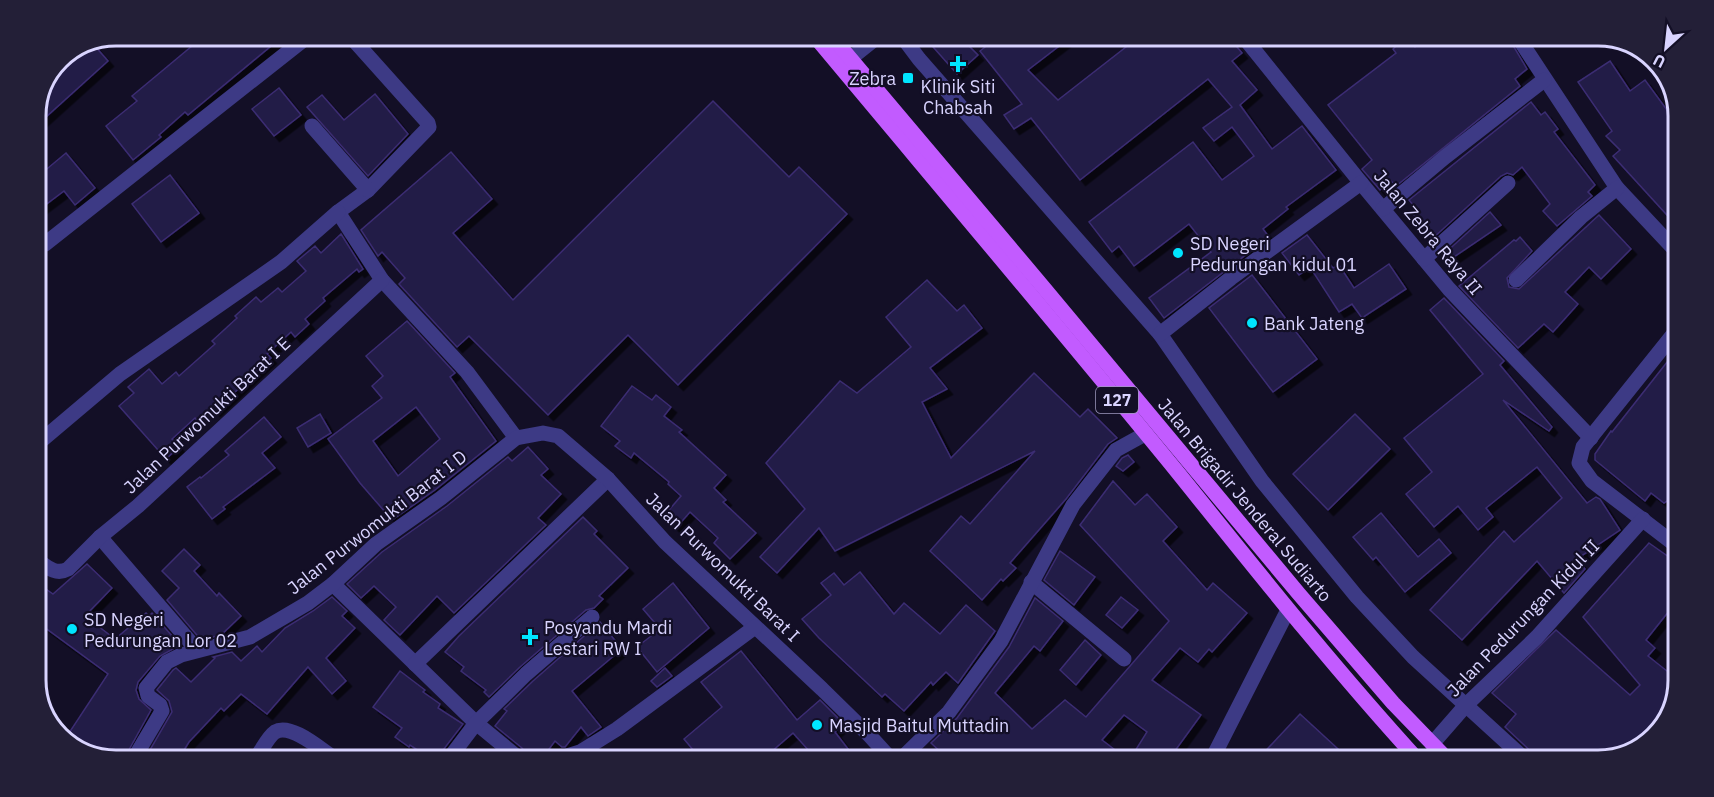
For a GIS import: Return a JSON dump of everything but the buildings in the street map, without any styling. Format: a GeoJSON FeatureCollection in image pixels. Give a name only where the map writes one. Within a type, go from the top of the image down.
{"type":"FeatureCollection","features":[{"type":"Feature","properties":{"kind":"main road","name":"Jalan Brigadir Jenderal Sudiarto"},"geometry":{"type":"LineString","coordinates":[[823,46],[1393,703],[1438,750]]}},
{"type":"Feature","properties":{"kind":"main road","name":"Jalan Brigadir Jenderal Sudiarto"},"geometry":{"type":"LineString","coordinates":[[840,46],[1038,292],[1145,434],[1288,610],[1375,714],[1409,750]]}},
{"type":"Feature","properties":{"kind":"street"},"geometry":{"type":"LineString","coordinates":[[47,242],[296,46]]}},
{"type":"Feature","properties":{"kind":"street"},"geometry":{"type":"LineString","coordinates":[[47,436],[120,374],[281,262],[338,212],[368,190],[429,128],[428,123],[359,46]]}},
{"type":"Feature","properties":{"kind":"street"},"geometry":{"type":"LineString","coordinates":[[850,59],[866,46]]}},
{"type":"Feature","properties":{"kind":"street"},"geometry":{"type":"LineString","coordinates":[[909,46],[1160,334],[1262,481],[1357,597],[1413,657],[1515,750]]}},
{"type":"Feature","properties":{"kind":"street","name":"Jalan Zebra Raya II"},"geometry":{"type":"LineString","coordinates":[[1251,46],[1449,289],[1590,438]]}},
{"type":"Feature","properties":{"kind":"street"},"geometry":{"type":"LineString","coordinates":[[1527,46],[1545,80],[1617,188],[1667,242]]}},
{"type":"Feature","properties":{"kind":"street"},"geometry":{"type":"LineString","coordinates":[[1383,209],[1445,157],[1545,80]]}},
{"type":"Feature","properties":{"kind":"street"},"geometry":{"type":"LineString","coordinates":[[312,126],[368,190]]}},
{"type":"Feature","properties":{"kind":"street"},"geometry":{"type":"LineString","coordinates":[[1160,334],[1245,267],[1361,183]]}},
{"type":"Feature","properties":{"kind":"street"},"geometry":{"type":"LineString","coordinates":[[1424,259],[1508,183]]}},
{"type":"Feature","properties":{"kind":"street"},"geometry":{"type":"LineString","coordinates":[[1516,280],[1581,217],[1617,188]]}},
{"type":"Feature","properties":{"kind":"street"},"geometry":{"type":"LineString","coordinates":[[338,212],[382,280],[467,372],[516,438]]}},
{"type":"Feature","properties":{"kind":"street","name":"Jalan Purwomukti Barat I E"},"geometry":{"type":"LineString","coordinates":[[47,567],[54,572],[61,573],[68,569],[99,537],[138,506],[382,280]]}},
{"type":"Feature","properties":{"kind":"street"},"geometry":{"type":"LineString","coordinates":[[1667,341],[1583,447],[1579,463],[1592,481],[1668,539]]}},
{"type":"Feature","properties":{"kind":"street","name":"Jalan Purwomukti Barat I"},"geometry":{"type":"LineString","coordinates":[[516,438],[543,433],[558,436],[608,479],[665,542],[883,750]]}},
{"type":"Feature","properties":{"kind":"street"},"geometry":{"type":"LineString","coordinates":[[910,750],[949,712],[1001,641],[1073,506],[1116,450],[1145,434]]}},
{"type":"Feature","properties":{"kind":"street","name":"Jalan Purwomukti Barat I D"},"geometry":{"type":"LineString","coordinates":[[139,750],[162,711],[160,705],[146,693],[148,684],[167,662],[197,650],[250,637],[308,603],[333,584],[376,544],[441,498],[516,438]]}},
{"type":"Feature","properties":{"kind":"street"},"geometry":{"type":"LineString","coordinates":[[415,663],[608,479]]}},
{"type":"Feature","properties":{"kind":"street","name":"Jalan Pedurungan Kidul II"},"geometry":{"type":"LineString","coordinates":[[1432,744],[1466,705],[1537,637],[1642,519]]}},
{"type":"Feature","properties":{"kind":"street"},"geometry":{"type":"LineString","coordinates":[[99,537],[197,650]]}},
{"type":"Feature","properties":{"kind":"street"},"geometry":{"type":"LineString","coordinates":[[1031,582],[1124,659]]}},
{"type":"Feature","properties":{"kind":"street"},"geometry":{"type":"LineString","coordinates":[[333,584],[476,723],[509,750]]}},
{"type":"Feature","properties":{"kind":"street"},"geometry":{"type":"LineString","coordinates":[[1217,750],[1288,610]]}},
{"type":"Feature","properties":{"kind":"street"},"geometry":{"type":"LineString","coordinates":[[456,750],[476,723],[526,674],[592,617]]}},
{"type":"Feature","properties":{"kind":"street"},"geometry":{"type":"LineString","coordinates":[[583,750],[617,729],[756,627]]}},
{"type":"Feature","properties":{"kind":"street"},"geometry":{"type":"LineString","coordinates":[[262,750],[275,732],[283,730],[291,731],[321,750]]}},
{"type":"Feature","properties":{"kind":"place","name":"Klinik Siti Chabsah"},"geometry":{"type":"Point","coordinates":[958,64]}},
{"type":"Feature","properties":{"kind":"place","name":"Zebra"},"geometry":{"type":"Point","coordinates":[908,78]}},
{"type":"Feature","properties":{"kind":"place","name":"SD Negeri Pedurungan kidul 01"},"geometry":{"type":"Point","coordinates":[1178,253]}},
{"type":"Feature","properties":{"kind":"place","name":"Bank Jateng"},"geometry":{"type":"Point","coordinates":[1252,323]}},
{"type":"Feature","properties":{"kind":"place","name":"SD Negeri Pedurungan Lor 02"},"geometry":{"type":"Point","coordinates":[72,629]}},
{"type":"Feature","properties":{"kind":"place","name":"Posyandu Mardi Lestari RW I"},"geometry":{"type":"Point","coordinates":[530,637]}},
{"type":"Feature","properties":{"kind":"place","name":"Masjid Baitul Muttadin"},"geometry":{"type":"Point","coordinates":[817,725]}}]}
